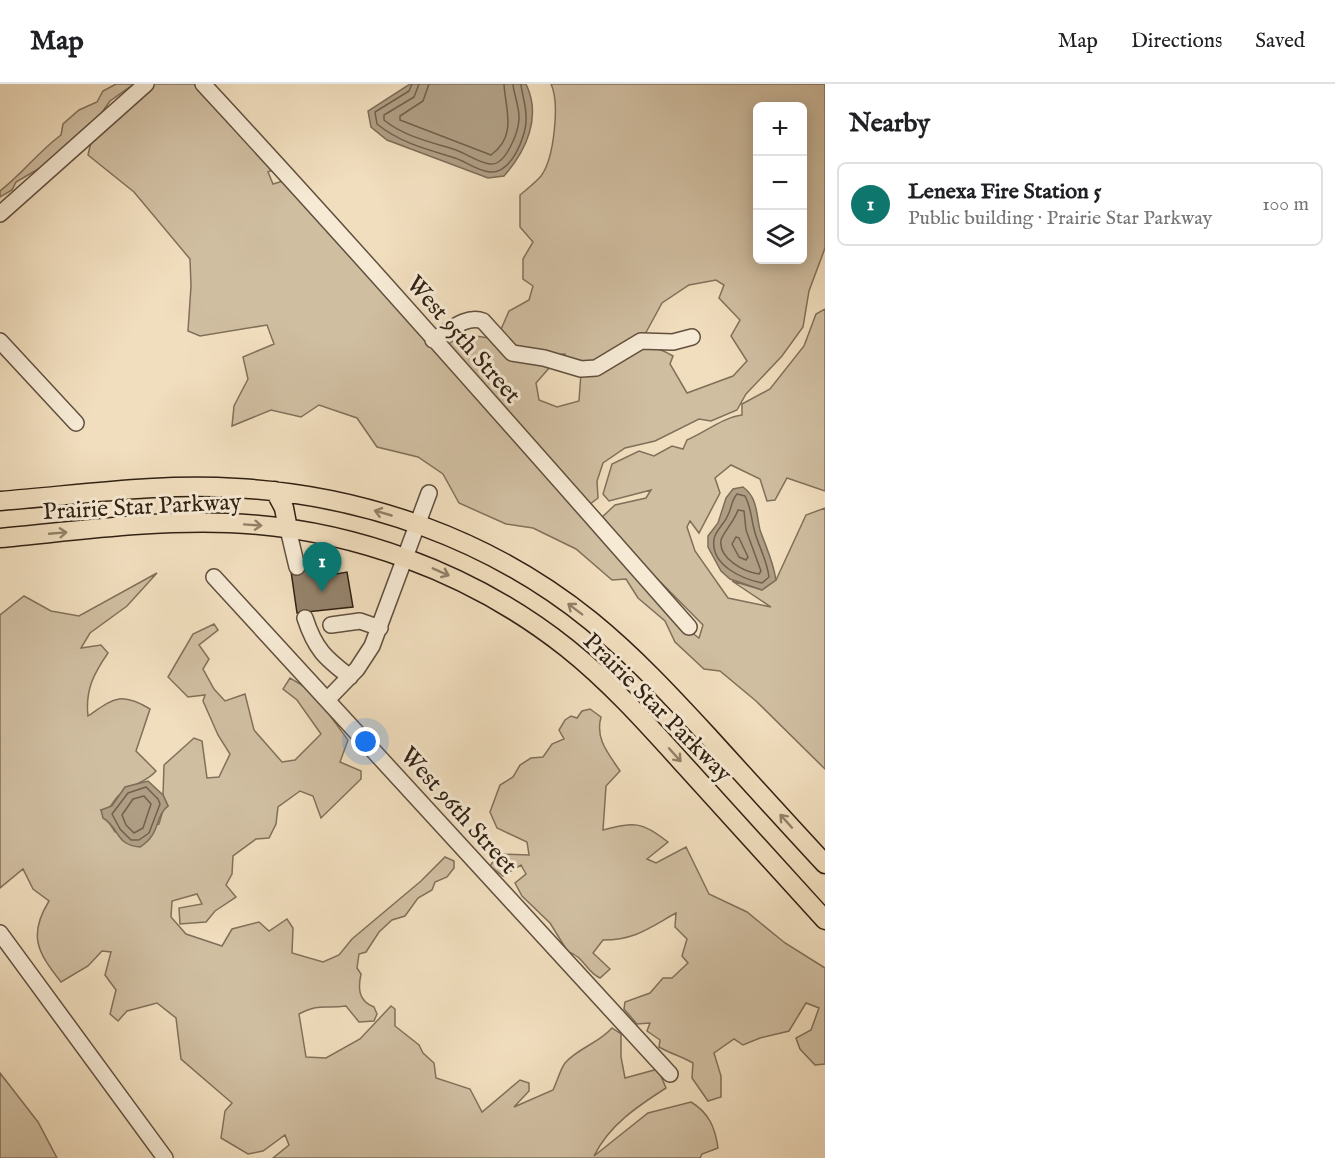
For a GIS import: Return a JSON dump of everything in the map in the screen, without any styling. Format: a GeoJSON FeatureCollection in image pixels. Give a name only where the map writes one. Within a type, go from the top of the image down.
{"type":"FeatureCollection","features":[{"type":"Feature","properties":{"kind":"main road","name":"Prairie Star Parkway"},"geometry":{"type":"LineString","coordinates":[[0,501],[190,487],[275,491],[353,504],[418,524],[495,558],[561,599],[599,627],[656,680],[825,864]]}},
{"type":"Feature","properties":{"kind":"main road"},"geometry":{"type":"LineString","coordinates":[[275,491],[284,508],[288,529]]}},
{"type":"Feature","properties":{"kind":"main road","name":"Prairie Star Parkway"},"geometry":{"type":"LineString","coordinates":[[0,538],[188,523],[229,523],[288,529],[369,545],[441,572],[503,604],[537,626],[592,669],[634,711],[825,920]]}},
{"type":"Feature","properties":{"kind":"street"},"geometry":{"type":"LineString","coordinates":[[0,214],[146,84]]}},
{"type":"Feature","properties":{"kind":"street","name":"West 95th Street"},"geometry":{"type":"LineString","coordinates":[[203,84],[362,256],[433,340],[689,627]]}},
{"type":"Feature","properties":{"kind":"street"},"geometry":{"type":"LineString","coordinates":[[433,340],[462,322],[477,318],[483,321],[512,352],[544,358],[581,369],[596,368],[641,341],[673,342],[692,337]]}},
{"type":"Feature","properties":{"kind":"street"},"geometry":{"type":"LineString","coordinates":[[0,341],[76,423]]}},
{"type":"Feature","properties":{"kind":"street"},"geometry":{"type":"LineString","coordinates":[[327,700],[366,657],[380,628],[429,493]]}},
{"type":"Feature","properties":{"kind":"street"},"geometry":{"type":"LineString","coordinates":[[288,529],[297,567]]}},
{"type":"Feature","properties":{"kind":"street","name":"West 96th Street"},"geometry":{"type":"LineString","coordinates":[[214,577],[670,1074]]}},
{"type":"Feature","properties":{"kind":"street"},"geometry":{"type":"LineString","coordinates":[[305,618],[312,641],[324,658],[350,677]]}},
{"type":"Feature","properties":{"kind":"street"},"geometry":{"type":"LineString","coordinates":[[331,625],[360,621],[380,628]]}},
{"type":"Feature","properties":{"kind":"street"},"geometry":{"type":"LineString","coordinates":[[0,933],[165,1158]]}},
{"type":"Feature","properties":{"kind":"shaded area"},"geometry":{"type":"Polygon","coordinates":[[[116,84],[134,84],[110,101],[98,118],[40,168],[16,182],[12,190],[0,197],[0,191],[61,135],[63,124],[79,110],[97,102],[103,91],[116,84]]]}},
{"type":"Feature","properties":{"kind":"shaded area"},"geometry":{"type":"Polygon","coordinates":[[[150,84],[201,84],[277,168],[268,172],[273,184],[286,180],[420,335],[472,389],[687,629],[699,638],[703,625],[599,520],[615,505],[646,498],[651,490],[609,501],[603,494],[612,464],[639,451],[654,456],[672,446],[683,449],[687,440],[721,422],[742,415],[742,404],[770,389],[804,346],[816,314],[825,309],[825,491],[787,478],[775,500],[767,501],[760,479],[731,465],[715,478],[720,493],[699,533],[690,521],[687,527],[695,551],[728,598],[771,607],[732,581],[762,590],[776,580],[806,515],[825,508],[825,769],[756,701],[720,671],[704,669],[675,642],[665,621],[638,598],[626,579],[612,580],[576,549],[533,528],[506,524],[459,503],[443,474],[418,457],[377,447],[357,418],[319,405],[301,417],[271,410],[232,426],[234,406],[248,379],[243,357],[274,344],[267,325],[200,336],[188,331],[190,259],[134,192],[88,155],[92,138],[150,84]]]}},
{"type":"Feature","properties":{"kind":"shaded area"},"geometry":{"type":"Polygon","coordinates":[[[551,84],[825,84],[825,248],[809,291],[803,327],[782,356],[746,394],[737,410],[711,421],[699,419],[655,441],[625,448],[603,463],[597,481],[598,498],[590,504],[579,497],[542,451],[446,346],[462,334],[489,338],[506,353],[550,367],[536,383],[539,400],[557,407],[579,401],[581,373],[600,373],[641,348],[650,347],[673,356],[670,364],[687,393],[733,376],[747,361],[731,336],[740,320],[719,298],[724,285],[716,280],[689,285],[662,303],[643,338],[628,344],[607,363],[589,369],[565,362],[565,354],[536,355],[522,351],[499,334],[509,311],[529,300],[533,286],[523,279],[523,259],[533,242],[520,227],[520,195],[534,184],[546,168],[554,131],[555,104],[551,84]]]}},
{"type":"Feature","properties":{"kind":"shaded area"},"geometry":{"type":"Polygon","coordinates":[[[157,573],[127,606],[90,633],[81,648],[101,645],[108,653],[89,690],[88,716],[117,699],[131,700],[150,709],[136,751],[156,771],[124,791],[112,805],[101,810],[115,832],[159,824],[163,810],[168,806],[163,795],[164,765],[194,738],[202,741],[207,778],[219,777],[230,754],[218,735],[203,701],[205,695],[188,697],[168,677],[193,634],[214,624],[218,630],[199,645],[209,659],[203,669],[214,689],[225,701],[245,694],[254,730],[282,762],[295,760],[321,734],[297,700],[283,689],[290,678],[312,691],[348,740],[340,762],[361,771],[361,779],[321,818],[313,796],[300,791],[278,807],[276,824],[269,838],[256,839],[233,856],[232,874],[226,885],[236,897],[215,911],[206,922],[180,924],[179,908],[202,904],[197,894],[172,901],[171,917],[186,934],[222,946],[232,929],[259,922],[269,931],[287,919],[293,928],[292,953],[323,962],[339,955],[352,939],[421,881],[445,857],[454,861],[454,868],[447,877],[435,882],[432,890],[418,898],[405,916],[392,920],[379,932],[366,952],[359,954],[357,968],[361,974],[360,994],[374,1007],[377,1014],[374,1021],[359,1022],[346,1006],[317,1007],[299,1014],[306,1057],[326,1058],[360,1039],[391,1006],[395,1009],[395,1026],[419,1045],[423,1053],[434,1063],[436,1078],[470,1089],[482,1112],[520,1080],[529,1083],[529,1091],[514,1107],[553,1090],[565,1063],[612,1028],[621,1034],[621,1057],[625,1078],[658,1069],[666,1088],[635,1109],[616,1126],[594,1156],[648,1113],[691,1102],[710,1121],[718,1148],[702,1154],[700,1158],[273,1158],[289,1145],[285,1135],[263,1151],[248,1154],[221,1138],[225,1111],[232,1103],[181,1059],[176,1018],[157,1003],[127,1011],[118,1021],[110,1014],[116,990],[105,975],[111,952],[102,951],[88,966],[61,982],[46,961],[38,943],[39,924],[49,901],[33,889],[23,869],[0,888],[0,615],[24,596],[51,611],[79,616],[157,573]]]}},
{"type":"Feature","properties":{"kind":"shaded area"},"geometry":{"type":"Polygon","coordinates":[[[590,709],[601,717],[601,739],[620,771],[606,786],[603,830],[637,825],[651,830],[668,842],[647,859],[656,863],[686,847],[709,894],[747,912],[785,943],[825,968],[825,1064],[815,1065],[800,1049],[796,1038],[811,1030],[819,1008],[806,1003],[789,1031],[743,1045],[734,1039],[714,1053],[721,1076],[721,1097],[708,1101],[692,1078],[693,1063],[659,1047],[660,1040],[647,1031],[650,1023],[637,1024],[624,1009],[625,1002],[650,993],[663,978],[672,978],[688,963],[682,956],[687,939],[675,927],[676,913],[633,935],[603,940],[593,953],[610,969],[600,978],[591,972],[578,957],[568,952],[550,923],[522,896],[515,883],[526,874],[521,865],[503,876],[490,866],[498,854],[529,855],[527,842],[497,828],[490,812],[500,785],[513,777],[520,765],[531,758],[543,757],[552,744],[564,739],[559,730],[565,720],[571,716],[577,718],[582,711],[590,709]]]}},
{"type":"Feature","properties":{"kind":"shaded area"},"geometry":{"type":"Polygon","coordinates":[[[0,1073],[38,1122],[57,1158],[0,1158],[0,1073]]]}},
{"type":"Feature","properties":{"kind":"water"},"geometry":{"type":"Polygon","coordinates":[[[410,84],[526,84],[531,96],[532,121],[525,145],[504,176],[488,178],[387,140],[371,127],[368,111],[410,84]]]}},
{"type":"Feature","properties":{"kind":"water"},"geometry":{"type":"Polygon","coordinates":[[[743,487],[754,501],[760,530],[776,580],[762,590],[730,579],[721,571],[708,547],[708,536],[718,523],[726,498],[733,489],[743,487]]]}},
{"type":"Feature","properties":{"kind":"water"},"geometry":{"type":"Polygon","coordinates":[[[148,781],[163,795],[168,806],[147,842],[140,847],[132,846],[122,840],[103,818],[101,810],[112,806],[125,787],[148,781]]]}},
{"type":"Feature","properties":{"kind":"building"},"geometry":{"type":"Polygon","coordinates":[[[311,567],[314,578],[347,572],[353,607],[297,613],[291,571],[311,567]]]}},
{"type":"Feature","properties":{"kind":"place","name":"Lenexa Fire Station 5"},"geometry":{"type":"Point","coordinates":[322,592]}}]}
